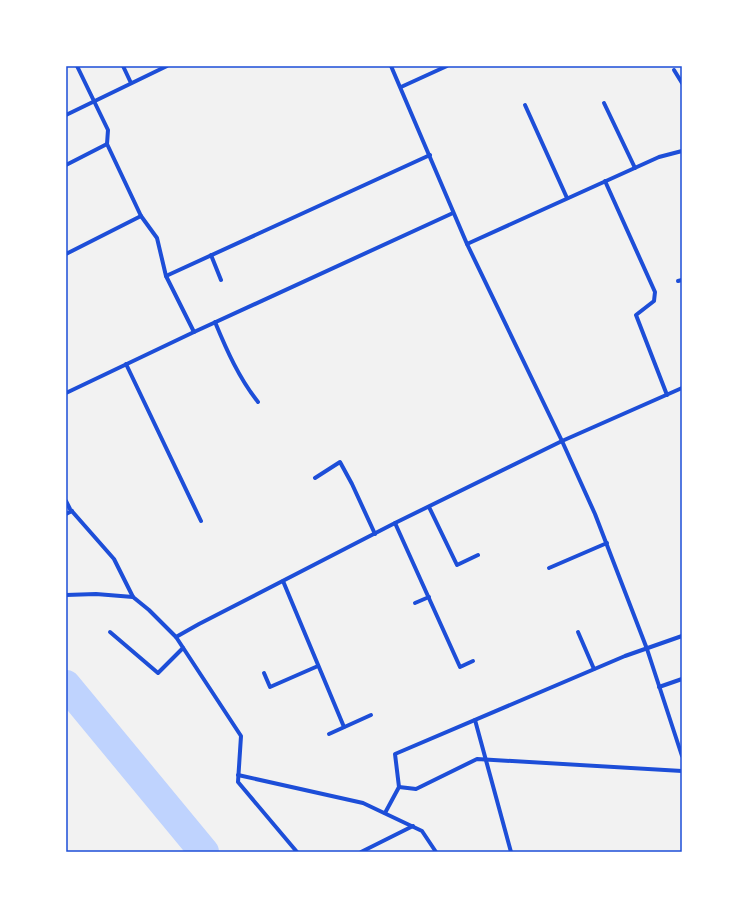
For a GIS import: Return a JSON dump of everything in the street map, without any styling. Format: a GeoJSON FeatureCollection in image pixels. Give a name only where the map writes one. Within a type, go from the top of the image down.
{"type":"FeatureCollection","features":[{"type":"Feature","properties":{"kind":"street"},"geometry":{"type":"LineString","coordinates":[[77,66],[108,130],[108,144],[141,216],[157,238],[166,276],[194,332]]}},
{"type":"Feature","properties":{"kind":"street"},"geometry":{"type":"LineString","coordinates":[[123,66],[131,84]]}},
{"type":"Feature","properties":{"kind":"street"},"geometry":{"type":"LineString","coordinates":[[66,115],[167,66]]}},
{"type":"Feature","properties":{"kind":"street"},"geometry":{"type":"LineString","coordinates":[[391,66],[430,155],[452,213],[562,441],[595,514],[647,649],[682,756]]}},
{"type":"Feature","properties":{"kind":"street"},"geometry":{"type":"LineString","coordinates":[[401,87],[447,66]]}},
{"type":"Feature","properties":{"kind":"street"},"geometry":{"type":"LineString","coordinates":[[674,70],[682,83]]}},
{"type":"Feature","properties":{"kind":"street"},"geometry":{"type":"LineString","coordinates":[[604,102],[634,168]]}},
{"type":"Feature","properties":{"kind":"street"},"geometry":{"type":"LineString","coordinates":[[525,105],[567,198]]}},
{"type":"Feature","properties":{"kind":"street"},"geometry":{"type":"LineString","coordinates":[[66,165],[108,144]]}},
{"type":"Feature","properties":{"kind":"street"},"geometry":{"type":"LineString","coordinates":[[467,244],[659,157],[682,151]]}},
{"type":"Feature","properties":{"kind":"street"},"geometry":{"type":"LineString","coordinates":[[166,276],[430,155]]}},
{"type":"Feature","properties":{"kind":"street"},"geometry":{"type":"LineString","coordinates":[[605,181],[655,292],[654,301],[636,315],[667,395]]}},
{"type":"Feature","properties":{"kind":"street"},"geometry":{"type":"LineString","coordinates":[[66,393],[215,322],[452,213]]}},
{"type":"Feature","properties":{"kind":"street"},"geometry":{"type":"LineString","coordinates":[[66,254],[141,216]]}},
{"type":"Feature","properties":{"kind":"street"},"geometry":{"type":"LineString","coordinates":[[211,255],[221,280]]}},
{"type":"Feature","properties":{"kind":"street"},"geometry":{"type":"LineString","coordinates":[[215,322],[232,362],[245,386],[258,402]]}},
{"type":"Feature","properties":{"kind":"street"},"geometry":{"type":"LineString","coordinates":[[126,364],[201,521]]}},
{"type":"Feature","properties":{"kind":"street"},"geometry":{"type":"LineString","coordinates":[[176,637],[198,624],[395,523],[562,441],[682,388]]}},
{"type":"Feature","properties":{"kind":"street"},"geometry":{"type":"LineString","coordinates":[[315,478],[340,462],[375,534]]}},
{"type":"Feature","properties":{"kind":"street"},"geometry":{"type":"LineString","coordinates":[[66,501],[72,511],[114,559],[133,597],[149,610],[176,637],[241,736],[238,782],[297,852]]}},
{"type":"Feature","properties":{"kind":"street"},"geometry":{"type":"LineString","coordinates":[[429,507],[457,565],[478,555]]}},
{"type":"Feature","properties":{"kind":"street"},"geometry":{"type":"LineString","coordinates":[[66,514],[72,511]]}},
{"type":"Feature","properties":{"kind":"street"},"geometry":{"type":"LineString","coordinates":[[395,523],[460,667],[473,661]]}},
{"type":"Feature","properties":{"kind":"street"},"geometry":{"type":"LineString","coordinates":[[549,568],[607,543]]}},
{"type":"Feature","properties":{"kind":"street"},"geometry":{"type":"LineString","coordinates":[[283,581],[344,727]]}},
{"type":"Feature","properties":{"kind":"street"},"geometry":{"type":"LineString","coordinates":[[66,596],[96,594],[133,597]]}},
{"type":"Feature","properties":{"kind":"street"},"geometry":{"type":"LineString","coordinates":[[415,603],[429,597]]}},
{"type":"Feature","properties":{"kind":"street"},"geometry":{"type":"LineString","coordinates":[[110,632],[158,673],[183,648]]}},
{"type":"Feature","properties":{"kind":"street"},"geometry":{"type":"LineString","coordinates":[[578,632],[594,669]]}},
{"type":"Feature","properties":{"kind":"street"},"geometry":{"type":"LineString","coordinates":[[385,813],[399,787],[395,754],[625,656],[682,636]]}},
{"type":"Feature","properties":{"kind":"street"},"geometry":{"type":"LineString","coordinates":[[264,673],[270,687],[318,666]]}},
{"type":"Feature","properties":{"kind":"street"},"geometry":{"type":"LineString","coordinates":[[660,687],[682,679]]}},
{"type":"Feature","properties":{"kind":"street"},"geometry":{"type":"LineString","coordinates":[[328,734],[371,715]]}},
{"type":"Feature","properties":{"kind":"street"},"geometry":{"type":"LineString","coordinates":[[475,720],[511,852]]}},
{"type":"Feature","properties":{"kind":"street"},"geometry":{"type":"LineString","coordinates":[[399,787],[416,789],[478,759],[682,771]]}},
{"type":"Feature","properties":{"kind":"street"},"geometry":{"type":"LineString","coordinates":[[238,775],[363,803],[422,831],[436,852]]}},
{"type":"Feature","properties":{"kind":"street"},"geometry":{"type":"LineString","coordinates":[[361,852],[412,826]]}},
{"type":"Feature","properties":{"kind":"waterway"},"geometry":{"type":"LineString","coordinates":[[66,685],[204,852]]}}]}
